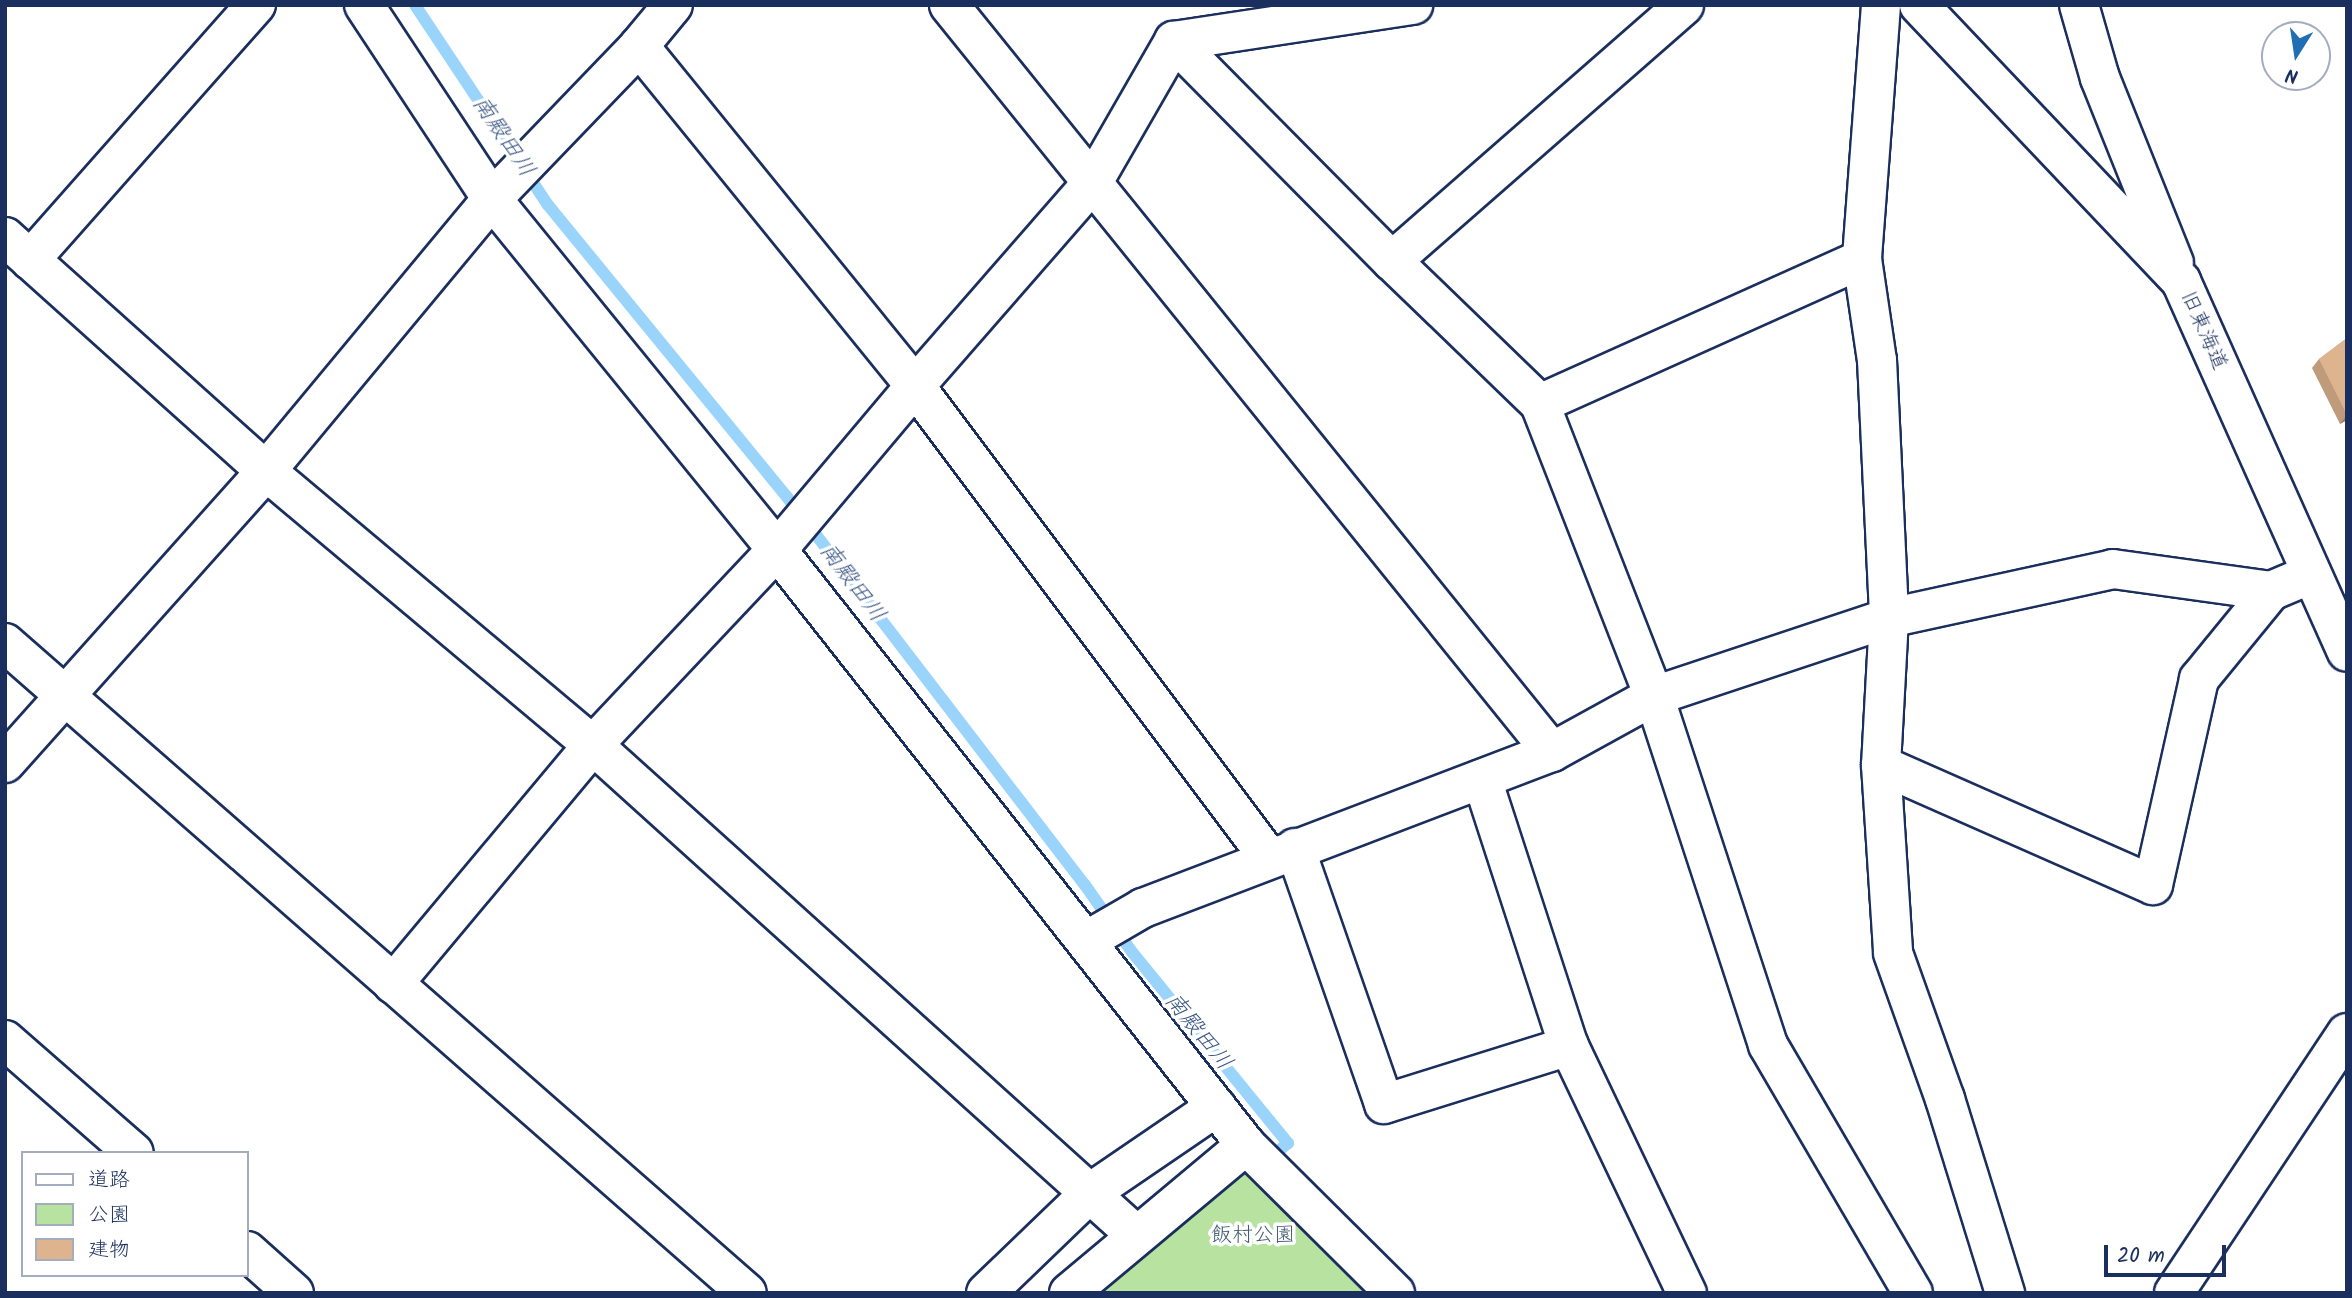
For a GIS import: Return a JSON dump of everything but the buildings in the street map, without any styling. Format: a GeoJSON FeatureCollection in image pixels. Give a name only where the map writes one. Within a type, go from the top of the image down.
{"type":"FeatureCollection","features":[{"type":"Feature","properties":{"kind":"street"},"geometry":{"type":"LineString","coordinates":[[256,5],[18,248],[266,471],[593,745],[1135,1234]]}},
{"type":"Feature","properties":{"kind":"street"},"geometry":{"type":"LineString","coordinates":[[364,5],[498,192],[783,543],[1090,938],[1246,1145],[1395,1293]]}},
{"type":"Feature","properties":{"kind":"street"},"geometry":{"type":"LineString","coordinates":[[5,763],[266,471],[498,192],[639,46],[673,5]]}},
{"type":"Feature","properties":{"kind":"street"},"geometry":{"type":"LineString","coordinates":[[949,5],[1552,752]]}},
{"type":"Feature","properties":{"kind":"street"},"geometry":{"type":"LineString","coordinates":[[1174,41],[1413,5]]}},
{"type":"Feature","properties":{"kind":"street"},"geometry":{"type":"LineString","coordinates":[[1392,261],[1684,5]]}},
{"type":"Feature","properties":{"kind":"street"},"geometry":{"type":"LineString","coordinates":[[1881,5],[1862,259],[1877,360],[1889,618],[1881,765],[1893,953],[1945,1099],[2005,1293]]}},
{"type":"Feature","properties":{"kind":"street"},"geometry":{"type":"LineString","coordinates":[[2079,5],[2100,78],[2181,281]]}},
{"type":"Feature","properties":{"kind":"street","name":"旧東海道"},"geometry":{"type":"LineString","coordinates":[[1926,8],[2181,281],[2347,652]]}},
{"type":"Feature","properties":{"kind":"street"},"geometry":{"type":"LineString","coordinates":[[393,984],[593,745],[783,543],[915,386],[1093,182],[1174,41]]}},
{"type":"Feature","properties":{"kind":"street"},"geometry":{"type":"LineString","coordinates":[[1174,41],[1392,261],[1540,404],[1654,696],[1768,1045],[1913,1293]]}},
{"type":"Feature","properties":{"kind":"street"},"geometry":{"type":"LineString","coordinates":[[639,46],[915,386],[1282,853],[1384,1104],[1569,1046]]}},
{"type":"Feature","properties":{"kind":"street"},"geometry":{"type":"LineString","coordinates":[[1540,404],[1862,259]]}},
{"type":"Feature","properties":{"kind":"street"},"geometry":{"type":"LineString","coordinates":[[1090,938],[1132,914],[1282,853],[1552,752],[1654,696],[1889,618],[2113,569],[2271,591]]}},
{"type":"Feature","properties":{"kind":"street"},"geometry":{"type":"LineString","coordinates":[[1881,765],[2153,885],[2199,679],[2271,591],[2311,574]]}},
{"type":"Feature","properties":{"kind":"street"},"geometry":{"type":"LineString","coordinates":[[5,643],[747,1293]]}},
{"type":"Feature","properties":{"kind":"street"},"geometry":{"type":"LineString","coordinates":[[1482,779],[1569,1046],[1687,1293]]}},
{"type":"Feature","properties":{"kind":"street"},"geometry":{"type":"LineString","coordinates":[[2174,1293],[2347,1033]]}},
{"type":"Feature","properties":{"kind":"street"},"geometry":{"type":"LineString","coordinates":[[5,1040],[132,1151]]}},
{"type":"Feature","properties":{"kind":"street"},"geometry":{"type":"LineString","coordinates":[[986,1293],[1090,1193],[1216,1107]]}},
{"type":"Feature","properties":{"kind":"street"},"geometry":{"type":"LineString","coordinates":[[1069,1293],[1135,1234],[1246,1145]]}},
{"type":"Feature","properties":{"kind":"street"},"geometry":{"type":"LineString","coordinates":[[248,1252],[294,1293]]}},
{"type":"Feature","properties":{"kind":"green space","name":"飯村公園"},"geometry":{"type":"Polygon","coordinates":[[[1258,1157],[1389,1293],[1103,1293],[1258,1157]]]}},
{"type":"Feature","properties":{"kind":"waterway","name":"南殿田川"},"geometry":{"type":"LineString","coordinates":[[415,5],[548,205],[787,497],[1085,885],[1132,952],[1288,1143],[1276,1153]]}}]}
